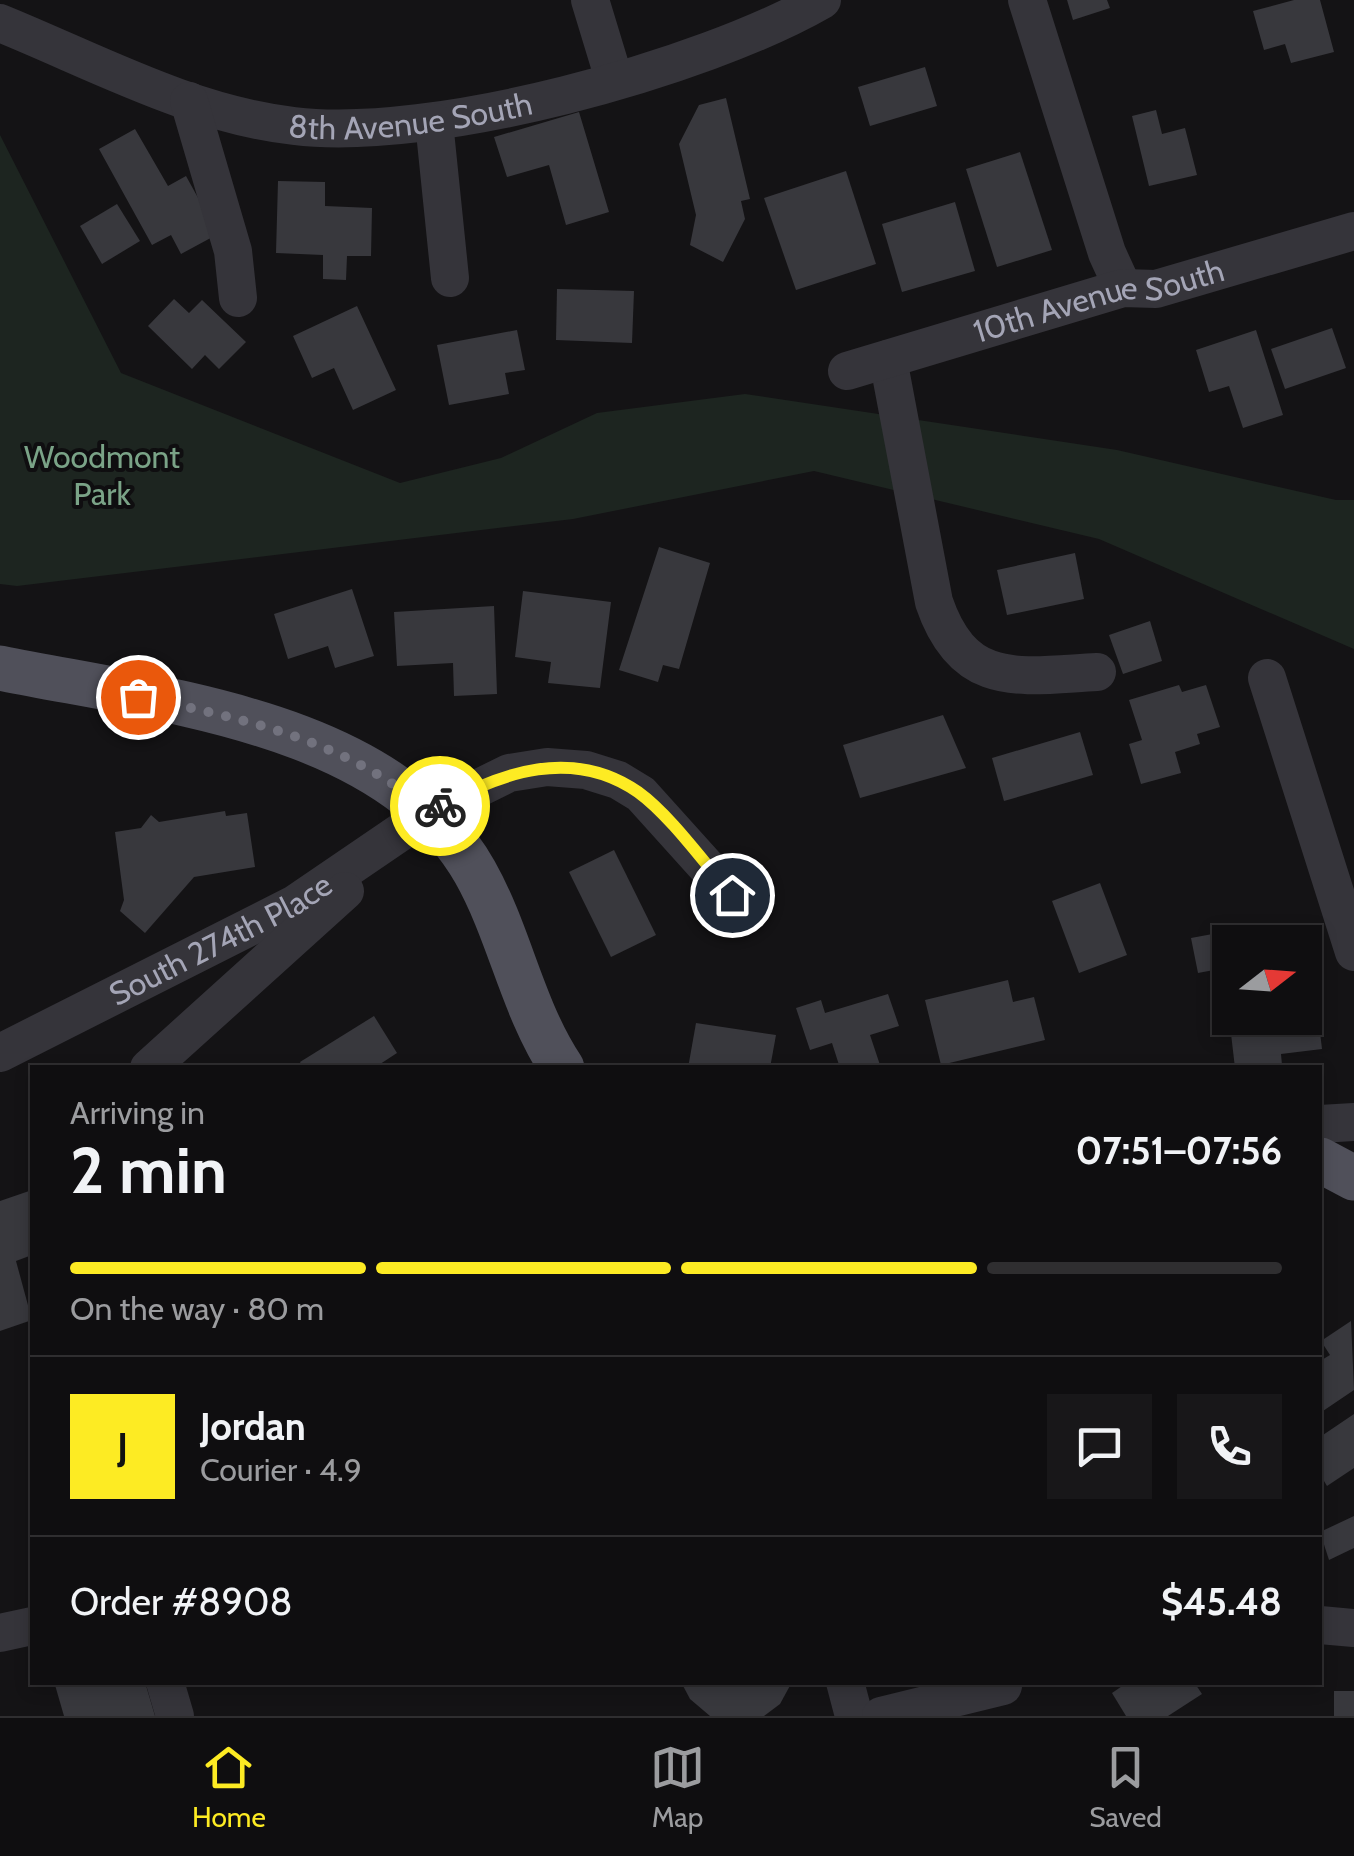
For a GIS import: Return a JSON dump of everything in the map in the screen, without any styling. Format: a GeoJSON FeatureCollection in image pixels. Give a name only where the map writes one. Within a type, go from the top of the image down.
{"type":"FeatureCollection","features":[{"type":"Feature","properties":{"kind":"main road"},"geometry":{"type":"LineString","coordinates":[[0,668],[173,704],[307,738],[360,762],[430,812],[453,837],[477,875],[539,1026],[560,1065]]}},
{"type":"Feature","properties":{"kind":"main road"},"geometry":{"type":"LineString","coordinates":[[1322,1139],[1354,1150]]}},
{"type":"Feature","properties":{"kind":"main road"},"geometry":{"type":"LineString","coordinates":[[1322,1161],[1354,1178]]}},
{"type":"Feature","properties":{"kind":"street"},"geometry":{"type":"LineString","coordinates":[[590,0],[614,79]]}},
{"type":"Feature","properties":{"kind":"street","name":"8th Avenue South"},"geometry":{"type":"LineString","coordinates":[[0,23],[86,62],[189,100],[292,126],[361,129],[434,122],[614,79],[741,40],[822,0]]}},
{"type":"Feature","properties":{"kind":"street"},"geometry":{"type":"LineString","coordinates":[[1026,0],[1107,252],[1124,288]]}},
{"type":"Feature","properties":{"kind":"street"},"geometry":{"type":"LineString","coordinates":[[189,100],[234,251],[238,298]]}},
{"type":"Feature","properties":{"kind":"street"},"geometry":{"type":"LineString","coordinates":[[434,122],[450,278]]}},
{"type":"Feature","properties":{"kind":"street","name":"10th Avenue South"},"geometry":{"type":"LineString","coordinates":[[847,371],[1124,288],[1156,289],[1354,231]]}},
{"type":"Feature","properties":{"kind":"street"},"geometry":{"type":"LineString","coordinates":[[888,359],[934,602],[945,636],[954,649],[976,664],[999,672],[1026,676],[1097,672]]}},
{"type":"Feature","properties":{"kind":"street"},"geometry":{"type":"LineString","coordinates":[[1267,678],[1353,946]]}},
{"type":"Feature","properties":{"kind":"street","name":"South 274th Place"},"geometry":{"type":"LineString","coordinates":[[0,1053],[295,904],[430,812],[509,773],[547,767],[586,770],[641,794],[732,895]]}},
{"type":"Feature","properties":{"kind":"street"},"geometry":{"type":"LineString","coordinates":[[152,1065],[322,916],[390,841]]}},
{"type":"Feature","properties":{"kind":"street"},"geometry":{"type":"LineString","coordinates":[[1322,1124],[1354,1122]]}},
{"type":"Feature","properties":{"kind":"street"},"geometry":{"type":"LineString","coordinates":[[1322,1625],[1354,1628]]}},
{"type":"Feature","properties":{"kind":"street"},"geometry":{"type":"LineString","coordinates":[[0,1633],[30,1626]]}},
{"type":"Feature","properties":{"kind":"street"},"geometry":{"type":"LineString","coordinates":[[166,1685],[175,1716]]}},
{"type":"Feature","properties":{"kind":"street"},"geometry":{"type":"LineString","coordinates":[[846,1685],[854,1716]]}},
{"type":"Feature","properties":{"kind":"street"},"geometry":{"type":"LineString","coordinates":[[881,1716],[1003,1686]]}},
{"type":"Feature","properties":{"kind":"green space","name":"Woodmont Park"},"geometry":{"type":"Polygon","coordinates":[[[0,135],[121,373],[400,483],[501,458],[597,413],[745,394],[1117,450],[1336,500],[1354,500],[1354,649],[1099,539],[814,471],[573,519],[17,586],[0,584],[0,135]]]}},
{"type":"Feature","properties":{"kind":"building"},"geometry":{"type":"Polygon","coordinates":[[[1067,0],[1107,0],[1110,8],[1073,20],[1067,0]]]}},
{"type":"Feature","properties":{"kind":"building"},"geometry":{"type":"Polygon","coordinates":[[[1294,0],[1320,0],[1334,52],[1291,63],[1285,44],[1264,50],[1253,11],[1294,0]]]}},
{"type":"Feature","properties":{"kind":"building"},"geometry":{"type":"Polygon","coordinates":[[[925,67],[937,106],[870,126],[858,87],[925,67]]]}},
{"type":"Feature","properties":{"kind":"building"},"geometry":{"type":"Polygon","coordinates":[[[726,98],[750,199],[741,201],[745,219],[723,262],[690,245],[696,215],[679,144],[699,105],[726,98]]]}},
{"type":"Feature","properties":{"kind":"building"},"geometry":{"type":"Polygon","coordinates":[[[1156,110],[1162,134],[1185,128],[1197,175],[1149,186],[1132,116],[1156,110]]]}},
{"type":"Feature","properties":{"kind":"building"},"geometry":{"type":"Polygon","coordinates":[[[579,112],[609,212],[566,225],[549,165],[507,177],[494,137],[579,112]]]}},
{"type":"Feature","properties":{"kind":"building"},"geometry":{"type":"Polygon","coordinates":[[[135,129],[168,186],[186,176],[218,234],[181,254],[171,235],[152,245],[99,149],[135,129]]]}},
{"type":"Feature","properties":{"kind":"building"},"geometry":{"type":"Polygon","coordinates":[[[1020,152],[1052,250],[997,267],[966,169],[1020,152]]]}},
{"type":"Feature","properties":{"kind":"building"},"geometry":{"type":"Polygon","coordinates":[[[846,171],[876,264],[796,290],[764,198],[846,171]]]}},
{"type":"Feature","properties":{"kind":"building"},"geometry":{"type":"Polygon","coordinates":[[[278,181],[325,182],[325,206],[372,208],[371,256],[347,256],[346,280],[323,279],[323,255],[276,253],[278,181]]]}},
{"type":"Feature","properties":{"kind":"building"},"geometry":{"type":"Polygon","coordinates":[[[955,202],[975,271],[902,292],[882,224],[955,202]]]}},
{"type":"Feature","properties":{"kind":"building"},"geometry":{"type":"Polygon","coordinates":[[[117,204],[140,241],[102,264],[80,226],[117,204]]]}},
{"type":"Feature","properties":{"kind":"building"},"geometry":{"type":"Polygon","coordinates":[[[557,289],[634,291],[632,343],[556,340],[557,289]]]}},
{"type":"Feature","properties":{"kind":"building"},"geometry":{"type":"Polygon","coordinates":[[[174,299],[189,313],[202,300],[246,342],[219,369],[205,355],[192,369],[148,326],[174,299]]]}},
{"type":"Feature","properties":{"kind":"building"},"geometry":{"type":"Polygon","coordinates":[[[357,306],[396,390],[353,410],[334,368],[312,378],[293,336],[357,306]]]}},
{"type":"Feature","properties":{"kind":"building"},"geometry":{"type":"Polygon","coordinates":[[[1332,328],[1346,368],[1285,389],[1271,349],[1332,328]]]}},
{"type":"Feature","properties":{"kind":"building"},"geometry":{"type":"Polygon","coordinates":[[[517,330],[525,370],[505,373],[509,394],[449,405],[437,345],[517,330]]]}},
{"type":"Feature","properties":{"kind":"building"},"geometry":{"type":"Polygon","coordinates":[[[1256,330],[1283,415],[1243,428],[1229,386],[1209,392],[1196,350],[1256,330]]]}},
{"type":"Feature","properties":{"kind":"building"},"geometry":{"type":"Polygon","coordinates":[[[659,547],[710,563],[679,669],[663,665],[658,682],[619,670],[659,547]]]}},
{"type":"Feature","properties":{"kind":"building"},"geometry":{"type":"Polygon","coordinates":[[[1075,553],[1084,599],[1007,615],[997,570],[1075,553]]]}},
{"type":"Feature","properties":{"kind":"building"},"geometry":{"type":"Polygon","coordinates":[[[352,589],[374,656],[335,668],[328,646],[288,659],[274,614],[352,589]]]}},
{"type":"Feature","properties":{"kind":"building"},"geometry":{"type":"Polygon","coordinates":[[[523,591],[611,602],[600,688],[548,683],[551,662],[515,657],[523,591]]]}},
{"type":"Feature","properties":{"kind":"building"},"geometry":{"type":"Polygon","coordinates":[[[494,606],[497,694],[454,696],[453,663],[397,666],[394,612],[494,606]]]}},
{"type":"Feature","properties":{"kind":"building"},"geometry":{"type":"Polygon","coordinates":[[[1150,621],[1162,661],[1123,674],[1109,635],[1150,621]]]}},
{"type":"Feature","properties":{"kind":"building"},"geometry":{"type":"Polygon","coordinates":[[[1179,685],[1182,692],[1206,685],[1220,727],[1197,734],[1200,744],[1175,752],[1181,773],[1141,784],[1129,744],[1142,740],[1129,700],[1179,685]]]}},
{"type":"Feature","properties":{"kind":"building"},"geometry":{"type":"Polygon","coordinates":[[[943,715],[966,768],[860,798],[843,745],[943,715]]]}},
{"type":"Feature","properties":{"kind":"building"},"geometry":{"type":"Polygon","coordinates":[[[1080,732],[1093,775],[1004,801],[992,758],[1080,732]]]}},
{"type":"Feature","properties":{"kind":"building"},"geometry":{"type":"Polygon","coordinates":[[[225,811],[226,816],[247,813],[255,867],[194,877],[145,933],[120,911],[124,900],[115,832],[141,828],[151,815],[159,822],[225,811]]]}},
{"type":"Feature","properties":{"kind":"building"},"geometry":{"type":"Polygon","coordinates":[[[614,850],[656,935],[611,957],[569,872],[614,850]]]}},
{"type":"Feature","properties":{"kind":"building"},"geometry":{"type":"Polygon","coordinates":[[[1100,883],[1127,955],[1079,973],[1052,901],[1100,883]]]}},
{"type":"Feature","properties":{"kind":"building"},"geometry":{"type":"Polygon","coordinates":[[[1212,934],[1212,970],[1198,973],[1191,938],[1212,934]]]}},
{"type":"Feature","properties":{"kind":"building"},"geometry":{"type":"Polygon","coordinates":[[[1008,980],[1013,1002],[1034,997],[1045,1040],[941,1065],[925,1000],[1008,980]]]}},
{"type":"Feature","properties":{"kind":"building"},"geometry":{"type":"Polygon","coordinates":[[[888,994],[899,1026],[870,1035],[880,1065],[839,1065],[832,1043],[810,1050],[796,1008],[821,1000],[825,1013],[888,994]]]}},
{"type":"Feature","properties":{"kind":"building"},"geometry":{"type":"Polygon","coordinates":[[[374,1016],[397,1053],[379,1065],[300,1062],[374,1016]]]}},
{"type":"Feature","properties":{"kind":"building"},"geometry":{"type":"Polygon","coordinates":[[[696,1023],[776,1035],[771,1065],[689,1065],[696,1023]]]}},
{"type":"Feature","properties":{"kind":"building"},"geometry":{"type":"Polygon","coordinates":[[[1231,1035],[1320,1035],[1322,1049],[1281,1054],[1282,1065],[1235,1065],[1231,1035]]]}},
{"type":"Feature","properties":{"kind":"building"},"geometry":{"type":"Polygon","coordinates":[[[30,1191],[30,1256],[16,1261],[30,1321],[0,1331],[0,1201],[30,1191]]]}},
{"type":"Feature","properties":{"kind":"building"},"geometry":{"type":"Polygon","coordinates":[[[1351,1321],[1354,1390],[1322,1412],[1322,1360],[1330,1355],[1322,1340],[1351,1321]]]}},
{"type":"Feature","properties":{"kind":"building"},"geometry":{"type":"Polygon","coordinates":[[[1354,1414],[1354,1468],[1327,1486],[1322,1482],[1322,1436],[1354,1414]]]}},
{"type":"Feature","properties":{"kind":"building"},"geometry":{"type":"Polygon","coordinates":[[[1354,1516],[1354,1548],[1329,1560],[1322,1531],[1354,1516]]]}},
{"type":"Feature","properties":{"kind":"building"},"geometry":{"type":"Polygon","coordinates":[[[55,1685],[146,1685],[155,1716],[64,1716],[55,1685]]]}},
{"type":"Feature","properties":{"kind":"building"},"geometry":{"type":"Polygon","coordinates":[[[683,1685],[790,1685],[780,1704],[764,1716],[710,1716],[690,1699],[683,1685]]]}},
{"type":"Feature","properties":{"kind":"building"},"geometry":{"type":"Polygon","coordinates":[[[1124,1685],[1196,1685],[1202,1694],[1168,1716],[1126,1716],[1112,1693],[1124,1685]]]}},
{"type":"Feature","properties":{"kind":"building"},"geometry":{"type":"Polygon","coordinates":[[[1334,1691],[1354,1691],[1354,1716],[1334,1716],[1334,1691]]]}},
{"type":"Feature","properties":{"kind":"way so far"},"geometry":{"type":"LineString","coordinates":[[138,697],[307,738],[360,762],[406,791],[430,812],[440,806]]}},
{"type":"Feature","properties":{"kind":"route"},"geometry":{"type":"LineString","coordinates":[[440,806],[509,773],[547,767],[586,770],[618,780],[641,794],[732,895]]}}]}
